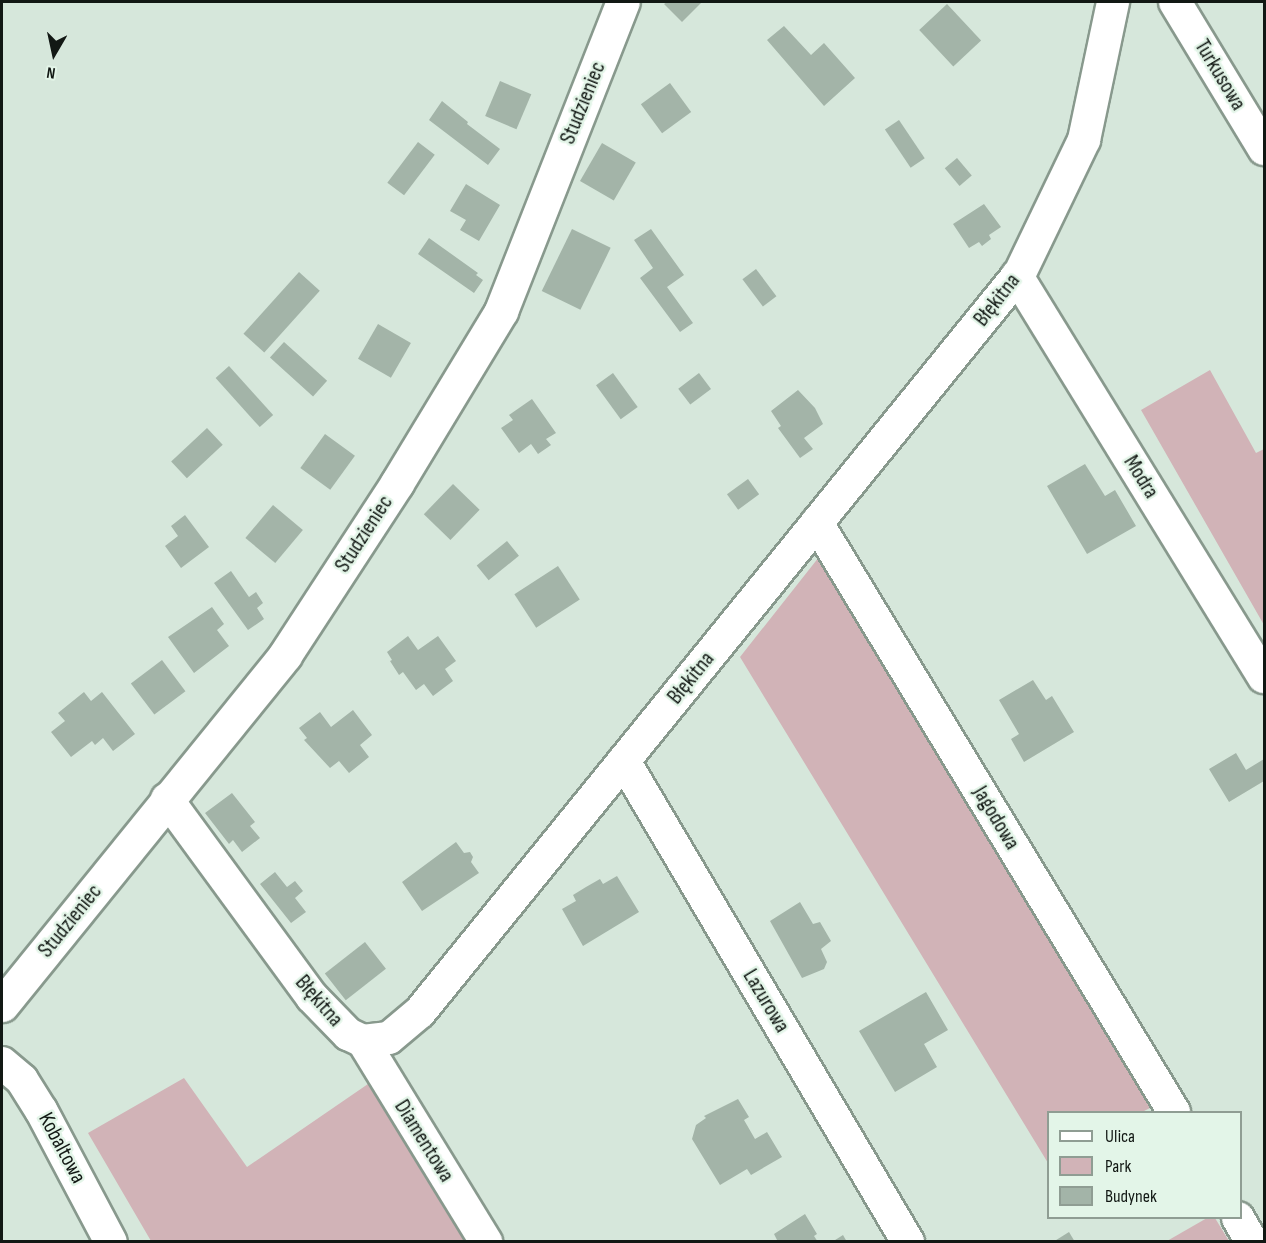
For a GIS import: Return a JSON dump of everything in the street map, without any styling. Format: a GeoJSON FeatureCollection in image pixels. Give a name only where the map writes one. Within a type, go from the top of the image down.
{"type":"FeatureCollection","features":[{"type":"Feature","properties":{"kind":"street","name":"Studzieniec"},"geometry":{"type":"LineString","coordinates":[[2,1005],[285,655],[397,483],[501,311],[623,2]]}},
{"type":"Feature","properties":{"kind":"street","name":"Błękitna"},"geometry":{"type":"LineString","coordinates":[[167,799],[312,997],[348,1034],[363,1041],[389,1038],[420,1012],[1017,276],[1084,140],[1113,2]]}},
{"type":"Feature","properties":{"kind":"street","name":"Turkusowa"},"geometry":{"type":"LineString","coordinates":[[1175,2],[1264,149]]}},
{"type":"Feature","properties":{"kind":"street","name":"Modra"},"geometry":{"type":"LineString","coordinates":[[1017,276],[1264,677]]}},
{"type":"Feature","properties":{"kind":"street","name":"Jagodowa"},"geometry":{"type":"LineString","coordinates":[[817,523],[1173,1111]]}},
{"type":"Feature","properties":{"kind":"street","name":"Lazurowa"},"geometry":{"type":"LineString","coordinates":[[624,761],[908,1242]]}},
{"type":"Feature","properties":{"kind":"street","name":"Diamentowa"},"geometry":{"type":"LineString","coordinates":[[363,1041],[486,1242]]}},
{"type":"Feature","properties":{"kind":"street","name":"Kobaltowa"},"geometry":{"type":"LineString","coordinates":[[2,1063],[22,1080],[41,1110],[111,1242]]}},
{"type":"Feature","properties":{"kind":"street"},"geometry":{"type":"LineString","coordinates":[[1239,1219],[1252,1242]]}},
{"type":"Feature","properties":{"kind":"green space"},"geometry":{"type":"Polygon","coordinates":[[[1210,370],[1256,453],[1264,449],[1264,625],[1141,410],[1210,370]]]}},
{"type":"Feature","properties":{"kind":"green space"},"geometry":{"type":"Polygon","coordinates":[[[819,557],[1150,1108],[1144,1111],[1047,1111],[1047,1161],[740,657],[819,557]]]}},
{"type":"Feature","properties":{"kind":"green space"},"geometry":{"type":"Polygon","coordinates":[[[184,1078],[247,1167],[368,1084],[466,1241],[151,1241],[88,1133],[184,1078]]]}},
{"type":"Feature","properties":{"kind":"green space"},"geometry":{"type":"Polygon","coordinates":[[[1205,1219],[1216,1219],[1229,1241],[1167,1241],[1205,1219]]]}},
{"type":"Feature","properties":{"kind":"building"},"geometry":{"type":"Polygon","coordinates":[[[667,2],[702,2],[682,22],[664,4],[667,2]]]}},
{"type":"Feature","properties":{"kind":"building"},"geometry":{"type":"Polygon","coordinates":[[[947,4],[981,41],[953,66],[919,30],[947,4]]]}},
{"type":"Feature","properties":{"kind":"building"},"geometry":{"type":"Polygon","coordinates":[[[784,26],[811,55],[824,43],[855,78],[824,106],[767,40],[784,26]]]}},
{"type":"Feature","properties":{"kind":"building"},"geometry":{"type":"Polygon","coordinates":[[[500,81],[531,94],[516,129],[485,116],[500,81]]]}},
{"type":"Feature","properties":{"kind":"building"},"geometry":{"type":"Polygon","coordinates":[[[670,83],[691,112],[662,133],[641,104],[670,83]]]}},
{"type":"Feature","properties":{"kind":"building"},"geometry":{"type":"Polygon","coordinates":[[[442,101],[500,149],[488,165],[429,120],[442,101]]]}},
{"type":"Feature","properties":{"kind":"building"},"geometry":{"type":"Polygon","coordinates":[[[899,120],[925,158],[911,168],[885,130],[899,120]]]}},
{"type":"Feature","properties":{"kind":"building"},"geometry":{"type":"Polygon","coordinates":[[[418,142],[435,155],[404,195],[387,183],[418,142]]]}},
{"type":"Feature","properties":{"kind":"building"},"geometry":{"type":"Polygon","coordinates":[[[602,143],[636,162],[614,201],[580,181],[602,143]]]}},
{"type":"Feature","properties":{"kind":"building"},"geometry":{"type":"Polygon","coordinates":[[[957,158],[972,176],[960,186],[945,168],[957,158]]]}},
{"type":"Feature","properties":{"kind":"building"},"geometry":{"type":"Polygon","coordinates":[[[466,184],[500,205],[479,241],[460,230],[466,220],[450,211],[466,184]]]}},
{"type":"Feature","properties":{"kind":"building"},"geometry":{"type":"Polygon","coordinates":[[[984,204],[1001,227],[989,235],[991,239],[982,246],[979,242],[969,248],[953,224],[984,204]]]}},
{"type":"Feature","properties":{"kind":"building"},"geometry":{"type":"Polygon","coordinates":[[[572,229],[611,248],[580,310],[542,291],[572,229]]]}},
{"type":"Feature","properties":{"kind":"building"},"geometry":{"type":"Polygon","coordinates":[[[651,229],[684,275],[667,287],[693,323],[680,332],[640,278],[653,268],[634,240],[651,229]]]}},
{"type":"Feature","properties":{"kind":"building"},"geometry":{"type":"Polygon","coordinates":[[[429,238],[478,273],[476,275],[483,280],[474,293],[418,254],[429,238]]]}},
{"type":"Feature","properties":{"kind":"building"},"geometry":{"type":"Polygon","coordinates":[[[756,269],[776,296],[763,306],[742,279],[756,269]]]}},
{"type":"Feature","properties":{"kind":"building"},"geometry":{"type":"Polygon","coordinates":[[[299,272],[320,291],[264,352],[243,334],[299,272]]]}},
{"type":"Feature","properties":{"kind":"building"},"geometry":{"type":"Polygon","coordinates":[[[378,324],[411,343],[391,378],[358,359],[378,324]]]}},
{"type":"Feature","properties":{"kind":"building"},"geometry":{"type":"Polygon","coordinates":[[[284,342],[327,381],[313,396],[270,358],[284,342]]]}},
{"type":"Feature","properties":{"kind":"building"},"geometry":{"type":"Polygon","coordinates":[[[229,366],[273,415],[260,427],[216,378],[229,366]]]}},
{"type":"Feature","properties":{"kind":"building"},"geometry":{"type":"Polygon","coordinates":[[[613,373],[638,407],[621,419],[596,385],[613,373]]]}},
{"type":"Feature","properties":{"kind":"building"},"geometry":{"type":"Polygon","coordinates":[[[699,373],[711,389],[690,405],[678,389],[699,373]]]}},
{"type":"Feature","properties":{"kind":"building"},"geometry":{"type":"Polygon","coordinates":[[[798,390],[815,408],[823,424],[804,438],[813,449],[800,458],[778,428],[781,426],[771,411],[798,390]]]}},
{"type":"Feature","properties":{"kind":"building"},"geometry":{"type":"Polygon","coordinates":[[[532,399],[556,433],[546,439],[551,445],[538,454],[531,444],[519,453],[501,428],[513,420],[509,415],[532,399]]]}},
{"type":"Feature","properties":{"kind":"building"},"geometry":{"type":"Polygon","coordinates":[[[207,428],[223,445],[187,478],[171,461],[207,428]]]}},
{"type":"Feature","properties":{"kind":"building"},"geometry":{"type":"Polygon","coordinates":[[[325,434],[355,456],[330,490],[300,468],[325,434]]]}},
{"type":"Feature","properties":{"kind":"building"},"geometry":{"type":"Polygon","coordinates":[[[1085,464],[1105,496],[1115,490],[1136,526],[1087,554],[1047,486],[1085,464]]]}},
{"type":"Feature","properties":{"kind":"building"},"geometry":{"type":"Polygon","coordinates":[[[748,479],[759,494],[738,510],[727,494],[748,479]]]}},
{"type":"Feature","properties":{"kind":"building"},"geometry":{"type":"Polygon","coordinates":[[[453,484],[480,510],[450,540],[424,514],[453,484]]]}},
{"type":"Feature","properties":{"kind":"building"},"geometry":{"type":"Polygon","coordinates":[[[273,505],[303,530],[275,563],[245,538],[273,505]]]}},
{"type":"Feature","properties":{"kind":"building"},"geometry":{"type":"Polygon","coordinates":[[[185,515],[209,547],[181,568],[165,546],[178,536],[171,526],[185,515]]]}},
{"type":"Feature","properties":{"kind":"building"},"geometry":{"type":"Polygon","coordinates":[[[507,541],[519,556],[489,580],[477,566],[507,541]]]}},
{"type":"Feature","properties":{"kind":"building"},"geometry":{"type":"Polygon","coordinates":[[[558,566],[580,600],[536,628],[514,594],[558,566]]]}},
{"type":"Feature","properties":{"kind":"building"},"geometry":{"type":"Polygon","coordinates":[[[231,571],[249,597],[256,592],[263,603],[257,608],[264,619],[248,630],[214,583],[231,571]]]}},
{"type":"Feature","properties":{"kind":"building"},"geometry":{"type":"Polygon","coordinates":[[[212,607],[224,624],[217,630],[229,646],[194,673],[168,637],[212,607]]]}},
{"type":"Feature","properties":{"kind":"building"},"geometry":{"type":"Polygon","coordinates":[[[408,636],[418,650],[438,636],[456,661],[445,669],[453,681],[433,696],[424,684],[416,690],[403,672],[399,675],[390,661],[392,660],[387,652],[408,636]]]}},
{"type":"Feature","properties":{"kind":"building"},"geometry":{"type":"Polygon","coordinates":[[[162,660],[185,691],[154,715],[131,683],[162,660]]]}},
{"type":"Feature","properties":{"kind":"building"},"geometry":{"type":"Polygon","coordinates":[[[1033,680],[1046,700],[1052,696],[1074,732],[1024,762],[1011,739],[1019,734],[999,700],[1033,680]]]}},
{"type":"Feature","properties":{"kind":"building"},"geometry":{"type":"Polygon","coordinates":[[[84,692],[91,701],[102,692],[135,734],[113,751],[103,738],[95,745],[92,741],[71,757],[51,732],[65,721],[58,713],[84,692]]]}},
{"type":"Feature","properties":{"kind":"building"},"geometry":{"type":"Polygon","coordinates":[[[353,710],[372,735],[360,745],[369,757],[349,773],[339,761],[330,768],[304,740],[307,738],[299,728],[320,712],[331,727],[353,710]]]}},
{"type":"Feature","properties":{"kind":"building"},"geometry":{"type":"Polygon","coordinates":[[[1236,753],[1246,770],[1264,759],[1264,781],[1229,802],[1209,769],[1236,753]]]}},
{"type":"Feature","properties":{"kind":"building"},"geometry":{"type":"Polygon","coordinates":[[[232,793],[255,822],[250,826],[260,838],[242,852],[233,840],[229,844],[205,813],[232,793]]]}},
{"type":"Feature","properties":{"kind":"building"},"geometry":{"type":"Polygon","coordinates":[[[456,842],[464,853],[470,852],[473,857],[471,862],[479,873],[422,911],[402,882],[456,842]]]}},
{"type":"Feature","properties":{"kind":"building"},"geometry":{"type":"Polygon","coordinates":[[[275,872],[287,887],[295,881],[303,891],[295,898],[306,912],[291,923],[260,884],[275,872]]]}},
{"type":"Feature","properties":{"kind":"building"},"geometry":{"type":"Polygon","coordinates":[[[617,876],[639,912],[583,946],[562,909],[576,901],[573,895],[586,887],[600,879],[603,884],[617,876]]]}},
{"type":"Feature","properties":{"kind":"building"},"geometry":{"type":"Polygon","coordinates":[[[800,902],[813,924],[820,922],[831,941],[821,949],[827,962],[824,969],[802,978],[770,921],[800,902]]]}},
{"type":"Feature","properties":{"kind":"building"},"geometry":{"type":"Polygon","coordinates":[[[365,942],[386,969],[346,1000],[325,973],[365,942]]]}},
{"type":"Feature","properties":{"kind":"building"},"geometry":{"type":"Polygon","coordinates":[[[926,992],[948,1030],[924,1044],[937,1067],[895,1092],[859,1031],[926,992]]]}},
{"type":"Feature","properties":{"kind":"building"},"geometry":{"type":"Polygon","coordinates":[[[738,1099],[749,1117],[744,1120],[755,1139],[767,1132],[782,1157],[751,1175],[747,1169],[720,1185],[692,1139],[696,1125],[706,1118],[704,1116],[738,1099]]]}},
{"type":"Feature","properties":{"kind":"building"},"geometry":{"type":"Polygon","coordinates":[[[805,1214],[817,1234],[814,1236],[818,1242],[778,1242],[774,1234],[805,1214]]]}},
{"type":"Feature","properties":{"kind":"building"},"geometry":{"type":"Polygon","coordinates":[[[1069,1232],[1075,1242],[1053,1242],[1069,1232]]]}},
{"type":"Feature","properties":{"kind":"building"},"geometry":{"type":"Polygon","coordinates":[[[843,1235],[847,1242],[832,1242],[843,1235]]]}}]}
